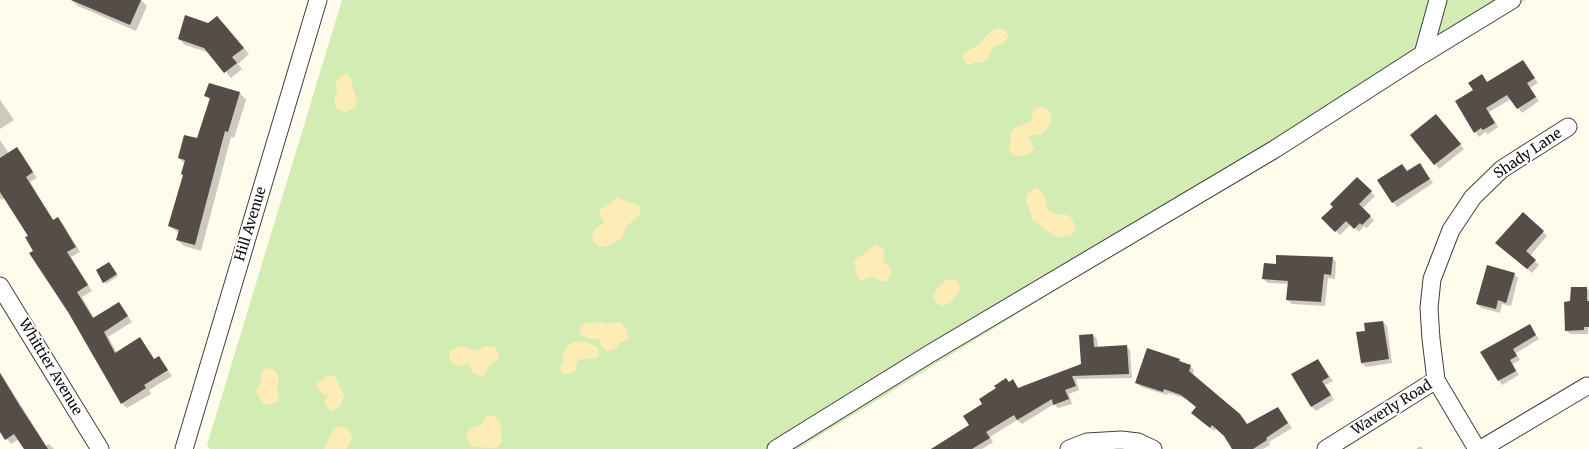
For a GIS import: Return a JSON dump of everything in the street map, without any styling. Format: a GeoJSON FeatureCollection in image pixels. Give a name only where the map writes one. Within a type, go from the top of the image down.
{"type":"FeatureCollection","features":[{"type":"Feature","properties":{"kind":"street"},"geometry":{"type":"LineString","coordinates":[[1422,55],[1438,0]]}},
{"type":"Feature","properties":{"kind":"street"},"geometry":{"type":"LineString","coordinates":[[776,449],[932,352],[1274,149],[1512,0]]}},
{"type":"Feature","properties":{"kind":"street","name":"Hill Avenue"},"geometry":{"type":"LineString","coordinates":[[184,449],[315,1]]}},
{"type":"Feature","properties":{"kind":"street","name":"Shady Lane"},"geometry":{"type":"LineString","coordinates":[[1436,380],[1429,308],[1432,279],[1451,230],[1463,209],[1488,181],[1514,160],[1568,127]]}},
{"type":"Feature","properties":{"kind":"street","name":"Whittier Avenue"},"geometry":{"type":"LineString","coordinates":[[0,286],[100,449]]}},
{"type":"Feature","properties":{"kind":"street"},"geometry":{"type":"LineString","coordinates":[[1436,380],[1477,449]]}},
{"type":"Feature","properties":{"kind":"street","name":"Waverly Road"},"geometry":{"type":"LineString","coordinates":[[1326,449],[1436,380]]}},
{"type":"Feature","properties":{"kind":"street"},"geometry":{"type":"LineString","coordinates":[[1481,449],[1587,386]]}},
{"type":"Feature","properties":{"kind":"street"},"geometry":{"type":"LineString","coordinates":[[1069,449],[1087,442],[1102,440],[1145,446]]}},
{"type":"Feature","properties":{"kind":"green space"},"geometry":{"type":"Polygon","coordinates":[[[342,0],[1526,0],[798,449],[210,449],[207,445],[342,0]]]}},
{"type":"Feature","properties":{"kind":"sand"},"geometry":{"type":"Polygon","coordinates":[[[997,28],[1006,31],[1008,36],[1005,42],[994,47],[988,58],[983,62],[975,62],[969,65],[966,63],[963,58],[963,53],[978,45],[989,33],[997,28]]]}},
{"type":"Feature","properties":{"kind":"sand"},"geometry":{"type":"Polygon","coordinates":[[[344,74],[347,74],[351,78],[357,100],[355,108],[344,113],[336,108],[334,101],[337,93],[336,81],[344,74]]]}},
{"type":"Feature","properties":{"kind":"sand"},"geometry":{"type":"Polygon","coordinates":[[[1042,106],[1048,110],[1052,117],[1046,131],[1040,135],[1033,135],[1029,137],[1034,148],[1029,155],[1013,155],[1009,148],[1012,130],[1018,126],[1031,122],[1034,109],[1042,106]]]}},
{"type":"Feature","properties":{"kind":"sand"},"geometry":{"type":"Polygon","coordinates":[[[1036,188],[1039,189],[1045,197],[1047,210],[1056,214],[1068,215],[1072,219],[1076,228],[1071,235],[1060,237],[1054,236],[1033,220],[1026,201],[1028,193],[1036,188]]]}},
{"type":"Feature","properties":{"kind":"sand"},"geometry":{"type":"Polygon","coordinates":[[[617,198],[638,205],[641,208],[639,215],[626,227],[624,235],[621,239],[606,247],[597,246],[592,235],[595,229],[603,224],[604,221],[599,215],[600,210],[617,198]]]}},
{"type":"Feature","properties":{"kind":"sand"},"geometry":{"type":"Polygon","coordinates":[[[877,244],[884,250],[883,261],[891,268],[892,275],[886,281],[882,282],[872,277],[861,280],[857,277],[854,262],[858,257],[864,255],[870,248],[877,244]]]}},
{"type":"Feature","properties":{"kind":"sand"},"geometry":{"type":"Polygon","coordinates":[[[949,279],[957,280],[961,290],[950,303],[941,306],[934,300],[934,293],[944,281],[949,279]]]}},
{"type":"Feature","properties":{"kind":"sand"},"geometry":{"type":"Polygon","coordinates":[[[602,322],[606,324],[620,322],[627,329],[628,339],[620,343],[615,349],[607,351],[598,339],[590,339],[581,335],[579,331],[581,326],[586,323],[602,322]]]}},
{"type":"Feature","properties":{"kind":"sand"},"geometry":{"type":"Polygon","coordinates":[[[577,341],[589,343],[598,348],[599,356],[594,359],[580,359],[577,362],[576,370],[572,373],[564,374],[559,369],[563,362],[564,350],[568,345],[577,341]]]}},
{"type":"Feature","properties":{"kind":"sand"},"geometry":{"type":"Polygon","coordinates":[[[462,346],[476,351],[486,346],[495,347],[499,354],[498,359],[489,365],[482,377],[478,376],[472,372],[469,364],[460,366],[454,365],[451,362],[449,352],[462,346]]]}},
{"type":"Feature","properties":{"kind":"sand"},"geometry":{"type":"Polygon","coordinates":[[[265,368],[275,370],[279,378],[277,389],[279,400],[268,405],[264,404],[256,392],[261,380],[261,373],[265,368]]]}},
{"type":"Feature","properties":{"kind":"sand"},"geometry":{"type":"Polygon","coordinates":[[[329,375],[335,376],[344,396],[340,406],[332,411],[328,409],[324,402],[328,394],[323,394],[316,387],[317,383],[329,375]]]}},
{"type":"Feature","properties":{"kind":"sand"},"geometry":{"type":"Polygon","coordinates":[[[495,416],[500,421],[502,441],[496,448],[473,447],[468,441],[466,433],[471,428],[481,425],[486,417],[495,416]]]}},
{"type":"Feature","properties":{"kind":"sand"},"geometry":{"type":"Polygon","coordinates":[[[344,426],[350,432],[352,439],[349,445],[345,449],[324,449],[333,430],[337,427],[344,426]]]}},
{"type":"Feature","properties":{"kind":"building"},"geometry":{"type":"Polygon","coordinates":[[[71,0],[141,0],[130,25],[71,0]]]}},
{"type":"Feature","properties":{"kind":"building"},"geometry":{"type":"Polygon","coordinates":[[[185,15],[208,23],[217,16],[244,48],[232,57],[237,63],[224,73],[204,48],[178,39],[185,15]]]}},
{"type":"Feature","properties":{"kind":"building"},"geometry":{"type":"Polygon","coordinates":[[[1523,60],[1535,78],[1527,83],[1536,97],[1517,109],[1507,95],[1486,108],[1495,123],[1483,130],[1481,128],[1474,133],[1455,101],[1473,90],[1468,83],[1482,74],[1487,82],[1523,60]]]}},
{"type":"Feature","properties":{"kind":"building"},"geometry":{"type":"Polygon","coordinates":[[[209,83],[240,92],[228,132],[225,131],[195,245],[176,240],[179,230],[168,226],[183,175],[181,174],[185,160],[178,158],[184,135],[197,138],[210,98],[204,96],[209,83]]]}},
{"type":"Feature","properties":{"kind":"building"},"geometry":{"type":"Polygon","coordinates":[[[1436,114],[1461,144],[1434,165],[1410,135],[1436,114]]]}},
{"type":"Feature","properties":{"kind":"building"},"geometry":{"type":"Polygon","coordinates":[[[17,147],[33,172],[26,177],[53,220],[58,217],[76,247],[67,252],[88,285],[77,292],[93,318],[119,302],[128,316],[104,332],[115,353],[140,337],[154,359],[159,356],[168,370],[144,385],[146,388],[121,404],[68,312],[29,253],[33,251],[25,237],[28,236],[0,192],[0,158],[17,147]]]}},
{"type":"Feature","properties":{"kind":"building"},"geometry":{"type":"Polygon","coordinates":[[[1420,163],[1430,179],[1392,203],[1377,180],[1402,164],[1407,171],[1420,163]]]}},
{"type":"Feature","properties":{"kind":"building"},"geometry":{"type":"Polygon","coordinates":[[[1357,177],[1372,191],[1359,204],[1371,216],[1362,225],[1360,223],[1354,229],[1346,221],[1335,232],[1321,218],[1333,207],[1330,204],[1357,177]]]}},
{"type":"Feature","properties":{"kind":"building"},"geometry":{"type":"Polygon","coordinates":[[[1523,212],[1544,231],[1526,251],[1536,260],[1527,269],[1495,243],[1523,212]]]}},
{"type":"Feature","properties":{"kind":"building"},"geometry":{"type":"Polygon","coordinates":[[[1276,255],[1333,257],[1331,275],[1324,274],[1321,302],[1286,300],[1288,281],[1262,279],[1264,263],[1276,264],[1276,255]]]}},
{"type":"Feature","properties":{"kind":"building"},"geometry":{"type":"Polygon","coordinates":[[[109,262],[117,274],[103,283],[96,270],[109,262]]]}},
{"type":"Feature","properties":{"kind":"building"},"geometry":{"type":"Polygon","coordinates":[[[1487,265],[1515,273],[1506,303],[1498,300],[1496,309],[1476,304],[1487,265]]]}},
{"type":"Feature","properties":{"kind":"building"},"geometry":{"type":"Polygon","coordinates":[[[1571,287],[1587,287],[1587,301],[1589,301],[1589,327],[1584,327],[1584,330],[1565,331],[1564,302],[1570,301],[1571,287]]]}},
{"type":"Feature","properties":{"kind":"building"},"geometry":{"type":"Polygon","coordinates":[[[1383,321],[1389,359],[1361,363],[1356,332],[1365,331],[1364,323],[1383,321]]]}},
{"type":"Feature","properties":{"kind":"building"},"geometry":{"type":"Polygon","coordinates":[[[1530,324],[1536,335],[1513,349],[1517,356],[1510,360],[1516,371],[1498,381],[1480,352],[1530,324]]]}},
{"type":"Feature","properties":{"kind":"building"},"geometry":{"type":"Polygon","coordinates":[[[1093,334],[1094,347],[1127,345],[1129,374],[1072,376],[1076,386],[1065,390],[1069,399],[1053,405],[1052,399],[1017,420],[1014,415],[986,432],[990,438],[972,449],[931,449],[969,425],[963,416],[982,404],[979,399],[996,388],[994,386],[1006,378],[1009,382],[1013,379],[1018,388],[1081,364],[1079,335],[1093,334]]]}},
{"type":"Feature","properties":{"kind":"building"},"geometry":{"type":"Polygon","coordinates":[[[1147,348],[1180,359],[1179,361],[1191,365],[1189,371],[1240,414],[1247,424],[1278,407],[1288,423],[1253,449],[1232,449],[1224,436],[1212,425],[1210,428],[1191,413],[1196,407],[1181,395],[1164,389],[1163,392],[1135,383],[1147,348]]]}},
{"type":"Feature","properties":{"kind":"building"},"geometry":{"type":"Polygon","coordinates":[[[1318,359],[1329,377],[1322,381],[1331,395],[1311,407],[1291,374],[1318,359]]]}},
{"type":"Feature","properties":{"kind":"building"},"geometry":{"type":"Polygon","coordinates":[[[0,373],[48,449],[24,449],[14,434],[5,440],[0,432],[0,373]]]}}]}
